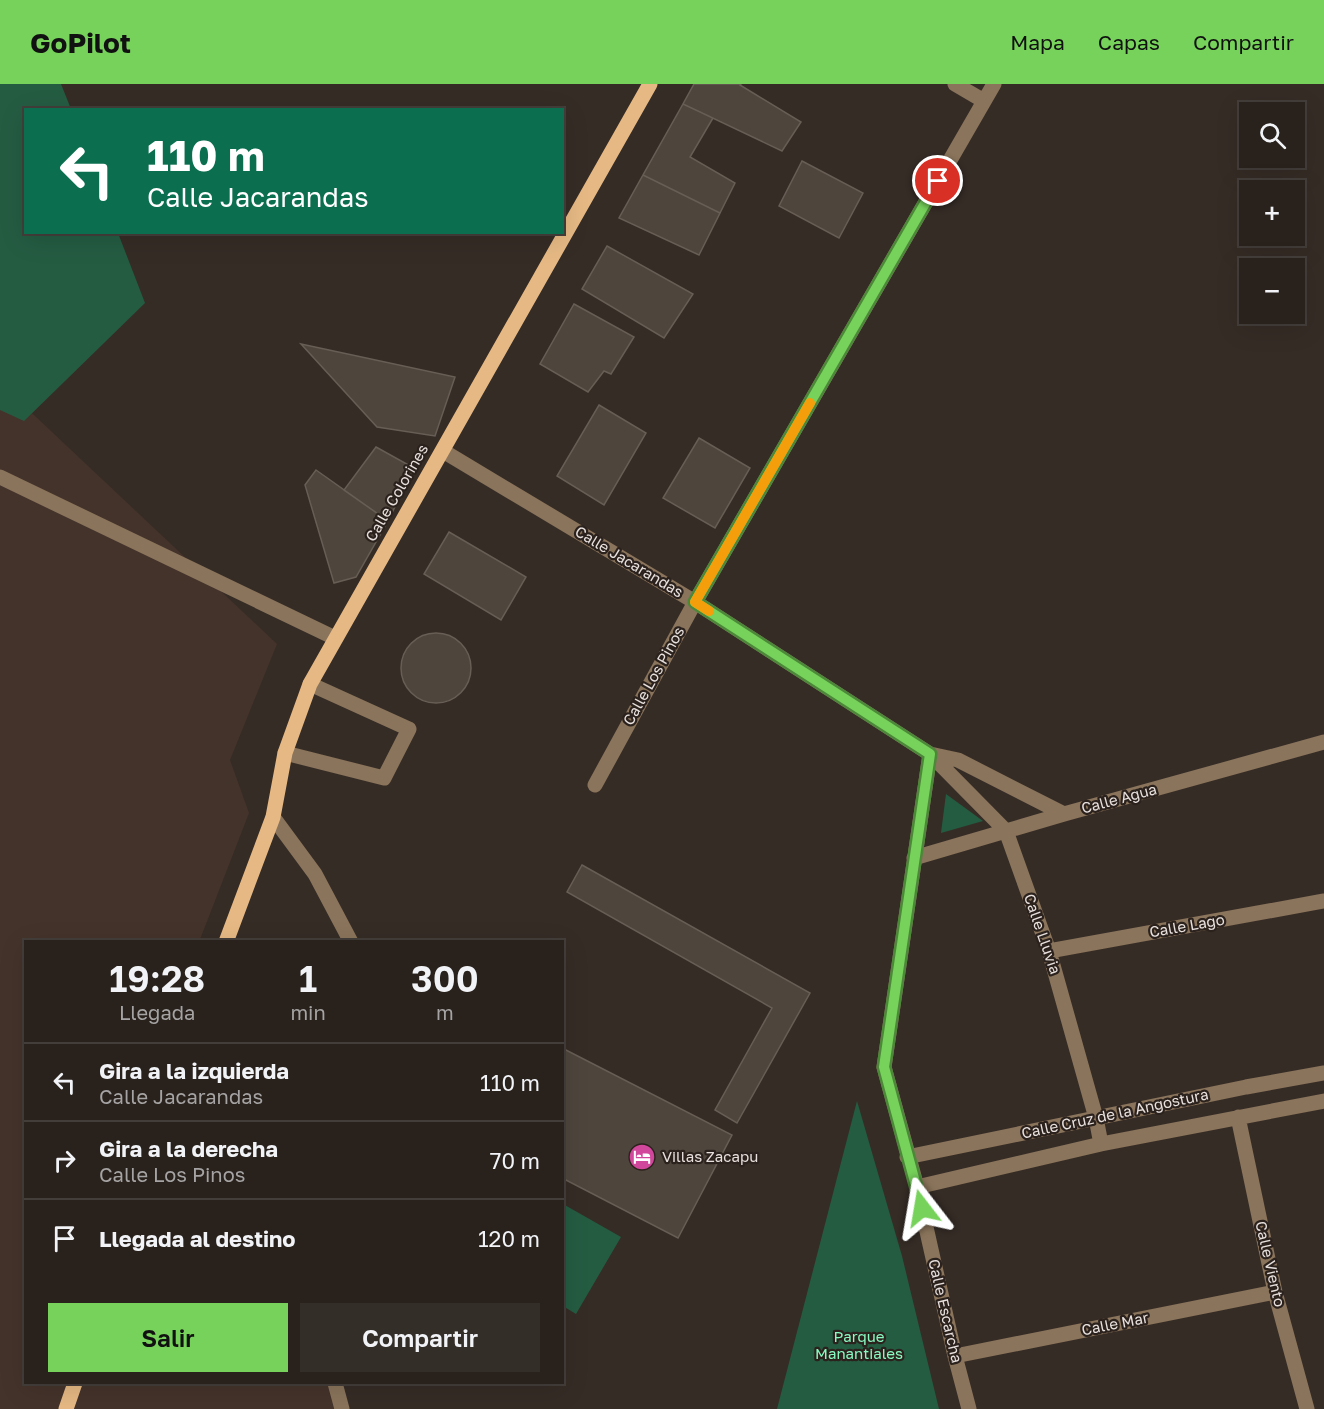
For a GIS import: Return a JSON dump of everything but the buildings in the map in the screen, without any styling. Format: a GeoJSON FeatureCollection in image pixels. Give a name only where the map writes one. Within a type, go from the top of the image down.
{"type":"FeatureCollection","features":[{"type":"Feature","properties":{"kind":"main road","name":"Calle Colorines"},"geometry":{"type":"LineString","coordinates":[[227,940],[273,817],[285,753],[310,684],[650,84]]}},
{"type":"Feature","properties":{"kind":"main road"},"geometry":{"type":"LineString","coordinates":[[66,1409],[75,1384]]}},
{"type":"Feature","properties":{"kind":"street"},"geometry":{"type":"LineString","coordinates":[[955,84],[984,100]]}},
{"type":"Feature","properties":{"kind":"street","name":"Calle Los Pinos"},"geometry":{"type":"LineString","coordinates":[[595,784],[695,602],[993,84]]}},
{"type":"Feature","properties":{"kind":"street","name":"Calle Jacarandas"},"geometry":{"type":"LineString","coordinates":[[443,451],[695,602],[930,754],[958,760],[1064,814]]}},
{"type":"Feature","properties":{"kind":"street"},"geometry":{"type":"LineString","coordinates":[[0,477],[335,638]]}},
{"type":"Feature","properties":{"kind":"street"},"geometry":{"type":"LineString","coordinates":[[285,753],[384,778],[409,729],[310,684]]}},
{"type":"Feature","properties":{"kind":"street","name":"Calle Agua"},"geometry":{"type":"LineString","coordinates":[[914,858],[1324,742]]}},
{"type":"Feature","properties":{"kind":"street","name":"Calle Lluvia"},"geometry":{"type":"LineString","coordinates":[[930,754],[1006,831],[1049,951],[1096,1118],[1101,1144]]}},
{"type":"Feature","properties":{"kind":"street","name":"Calle Escarcha"},"geometry":{"type":"LineString","coordinates":[[930,754],[884,1067],[917,1187],[969,1409]]}},
{"type":"Feature","properties":{"kind":"street"},"geometry":{"type":"LineString","coordinates":[[273,817],[315,874],[350,940]]}},
{"type":"Feature","properties":{"kind":"street","name":"Calle Lago"},"geometry":{"type":"LineString","coordinates":[[1049,951],[1324,901]]}},
{"type":"Feature","properties":{"kind":"street","name":"Calle Cruz de la Angostura"},"geometry":{"type":"LineString","coordinates":[[907,1157],[1245,1087],[1324,1073]]}},
{"type":"Feature","properties":{"kind":"street","name":"Calle Cruz de la Angostura"},"geometry":{"type":"LineString","coordinates":[[917,1187],[1101,1144],[1324,1101]]}},
{"type":"Feature","properties":{"kind":"street","name":"Calle Viento"},"geometry":{"type":"LineString","coordinates":[[1238,1117],[1275,1292],[1306,1409]]}},
{"type":"Feature","properties":{"kind":"street","name":"Calle Mar"},"geometry":{"type":"LineString","coordinates":[[955,1356],[1275,1292]]}},
{"type":"Feature","properties":{"kind":"street"},"geometry":{"type":"LineString","coordinates":[[335,1384],[342,1409]]}},
{"type":"Feature","properties":{"kind":"shaded area"},"geometry":{"type":"Polygon","coordinates":[[[0,383],[277,644],[230,760],[249,813],[200,940],[24,940],[24,1384],[338,1384],[347,1409],[0,1409],[0,383]]]}},
{"type":"Feature","properties":{"kind":"green space"},"geometry":{"type":"Polygon","coordinates":[[[0,84],[61,84],[71,108],[24,108],[24,234],[118,234],[145,303],[24,421],[0,410],[0,84]]]}},
{"type":"Feature","properties":{"kind":"green space"},"geometry":{"type":"Polygon","coordinates":[[[946,794],[983,821],[941,833],[946,794]]]}},
{"type":"Feature","properties":{"kind":"green space","name":"Parque Manantiales"},"geometry":{"type":"Polygon","coordinates":[[[857,1101],[902,1256],[939,1409],[777,1409],[857,1101]]]}},
{"type":"Feature","properties":{"kind":"green space"},"geometry":{"type":"Polygon","coordinates":[[[564,1205],[621,1237],[576,1314],[564,1307],[564,1205]]]}},
{"type":"Feature","properties":{"kind":"slow traffic"},"geometry":{"type":"LineString","coordinates":[[709,611],[695,602],[810,403]]}},
{"type":"Feature","properties":{"kind":"place","name":"Villas Zacapu"},"geometry":{"type":"Point","coordinates":[642,1157]}},
{"type":"Feature","properties":{"kind":"route"},"geometry":{"type":"LineString","coordinates":[[922,1208],[884,1067],[930,754],[695,602],[938,181]]}}]}
